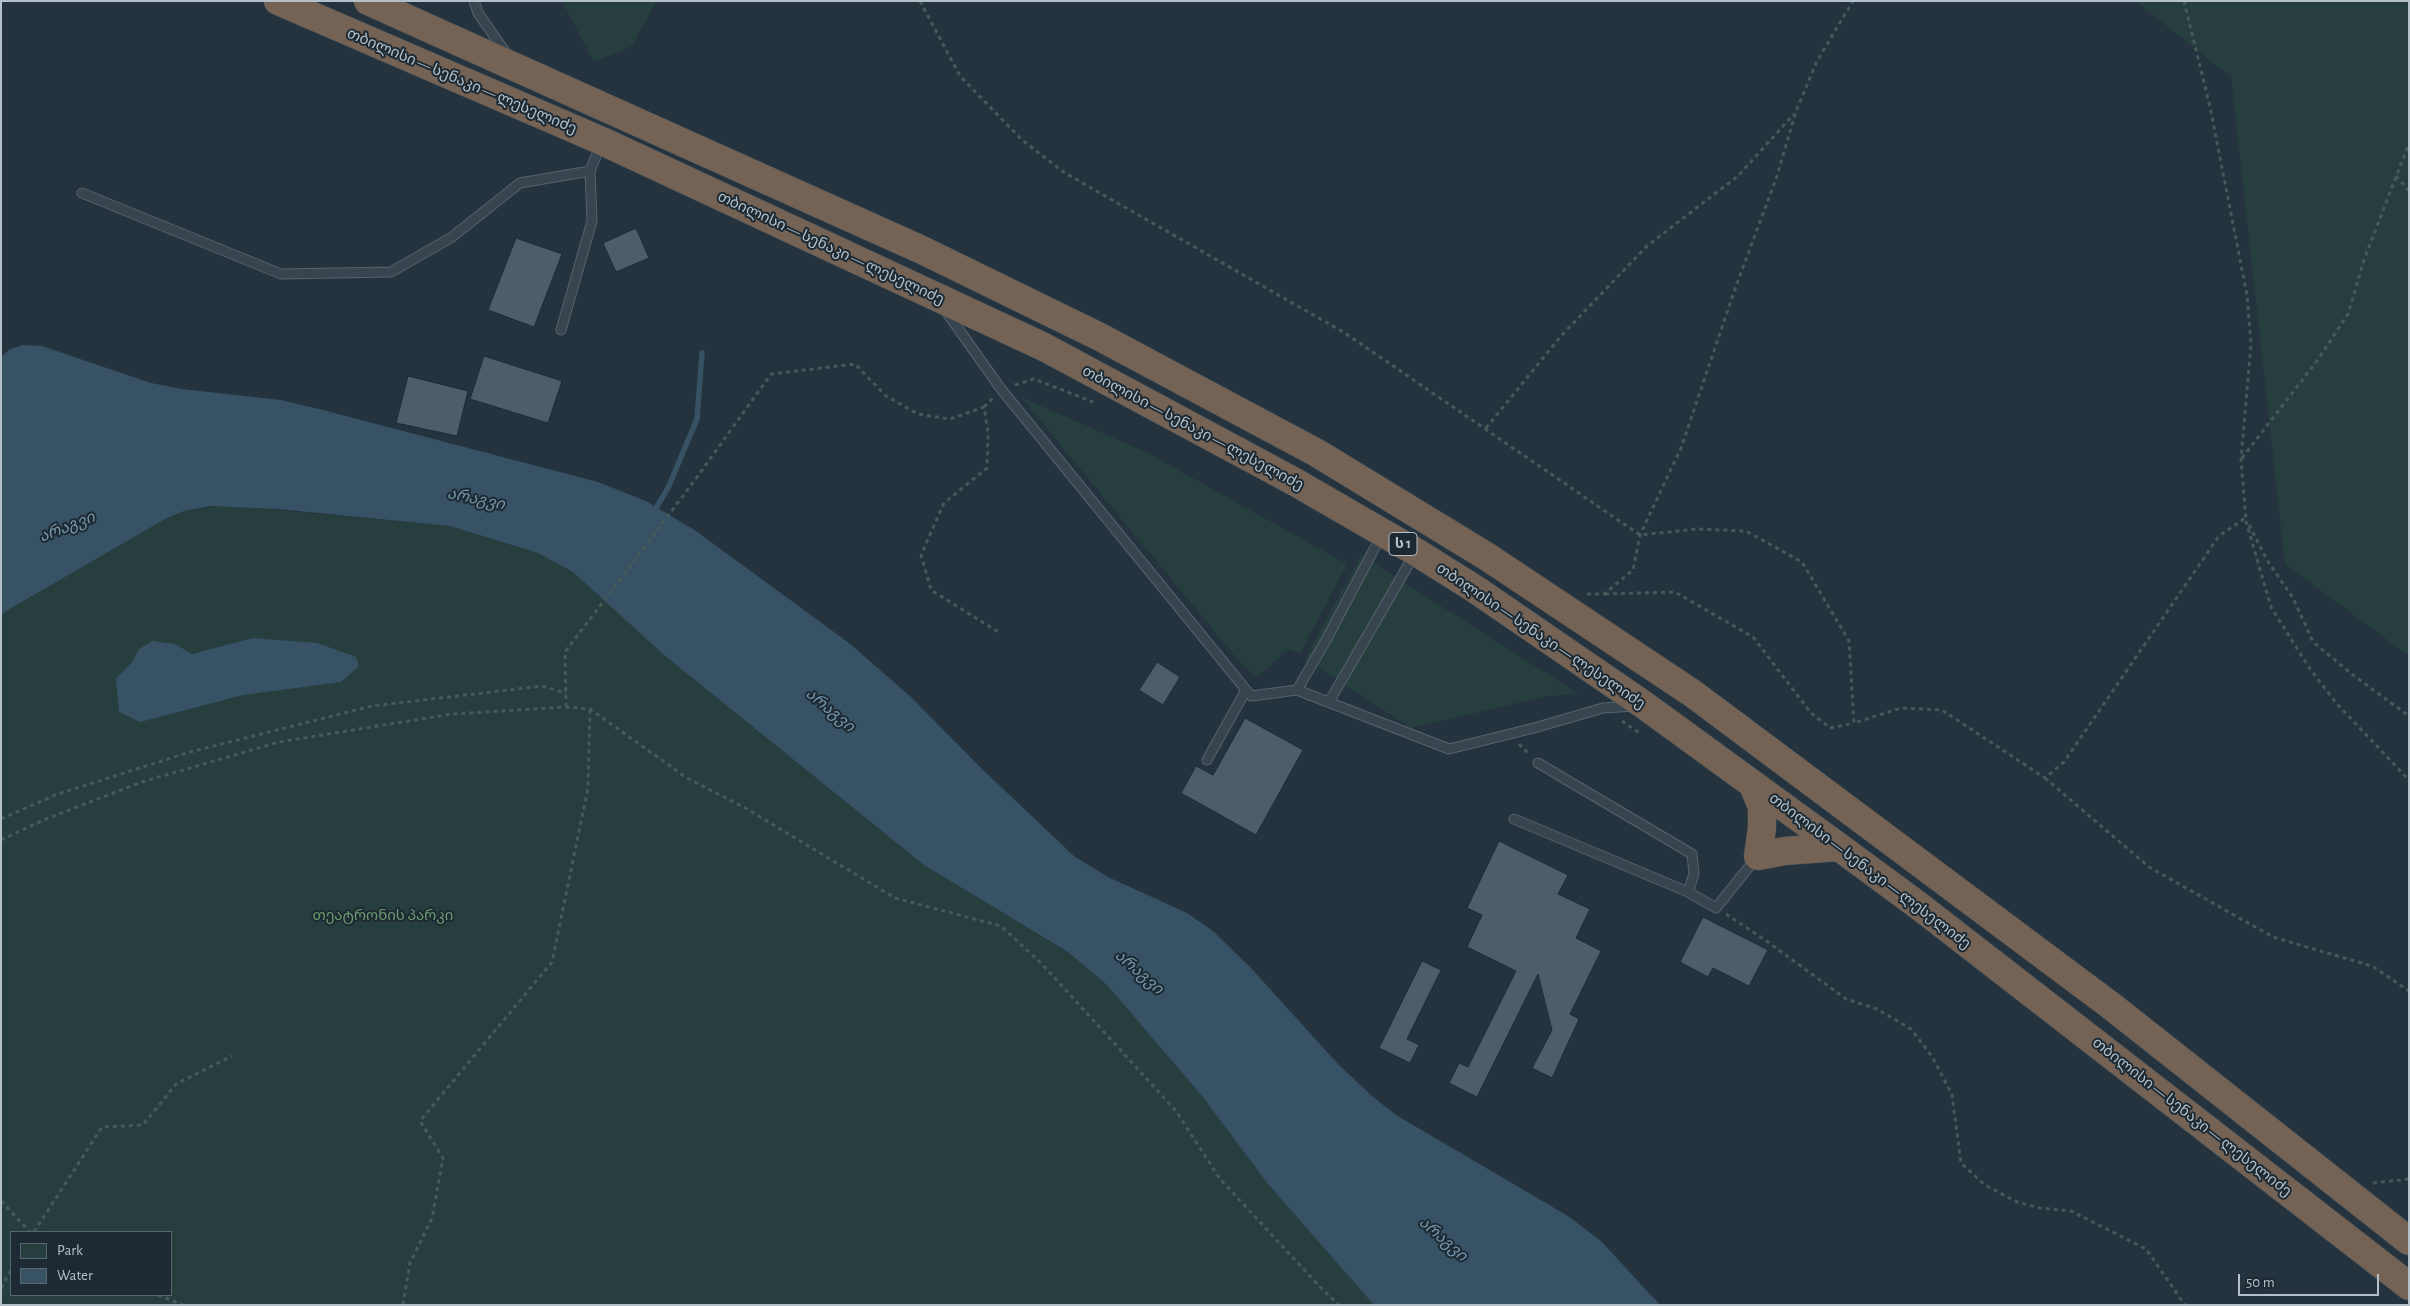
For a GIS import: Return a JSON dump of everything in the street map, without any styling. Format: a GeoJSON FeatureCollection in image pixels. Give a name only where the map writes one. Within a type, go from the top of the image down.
{"type":"FeatureCollection","features":[{"type":"Feature","properties":{"kind":"highway","name":"თბილისი — სენაკი — ლესელიძე"},"geometry":{"type":"LineString","coordinates":[[278,1],[602,141],[1044,347],[1295,482],[1416,552],[1475,589],[1644,705],[1839,847],[1958,936],[2409,1286]]}},
{"type":"Feature","properties":{"kind":"highway","name":"ს 1"},"geometry":{"type":"LineString","coordinates":[[368,1],[922,250],[1100,336],[1316,453],[1486,556],[1692,693],[1940,876],[2110,1005],[2409,1241]]}},
{"type":"Feature","properties":{"kind":"highway"},"geometry":{"type":"LineString","coordinates":[[1753,785],[1762,807],[1762,828],[1758,856],[1785,851],[1839,847]]}},
{"type":"Feature","properties":{"kind":"lane"},"geometry":{"type":"LineString","coordinates":[[474,1],[478,12],[516,67]]}},
{"type":"Feature","properties":{"kind":"lane"},"geometry":{"type":"LineString","coordinates":[[561,330],[592,221],[590,171],[602,141]]}},
{"type":"Feature","properties":{"kind":"lane"},"geometry":{"type":"LineString","coordinates":[[82,193],[281,274],[391,272],[452,237],[520,183],[590,171]]}},
{"type":"Feature","properties":{"kind":"lane"},"geometry":{"type":"LineString","coordinates":[[937,298],[1001,389],[1249,693]]}},
{"type":"Feature","properties":{"kind":"lane"},"geometry":{"type":"LineString","coordinates":[[1297,690],[1383,533]]}},
{"type":"Feature","properties":{"kind":"lane"},"geometry":{"type":"LineString","coordinates":[[1329,702],[1416,552]]}},
{"type":"Feature","properties":{"kind":"lane"},"geometry":{"type":"LineString","coordinates":[[1249,693],[1297,690],[1449,748],[1509,734],[1603,708],[1644,705]]}},
{"type":"Feature","properties":{"kind":"lane"},"geometry":{"type":"LineString","coordinates":[[1207,760],[1249,693]]}},
{"type":"Feature","properties":{"kind":"lane"},"geometry":{"type":"LineString","coordinates":[[1538,764],[1692,854],[1694,874],[1688,892]]}},
{"type":"Feature","properties":{"kind":"lane"},"geometry":{"type":"LineString","coordinates":[[1514,819],[1688,892],[1716,908],[1758,856]]}},
{"type":"Feature","properties":{"kind":"path"},"geometry":{"type":"LineString","coordinates":[[920,1],[960,76],[1022,140],[1065,173],[1346,332],[1640,535],[1696,529],[1746,531],[1802,562],[1849,641],[1854,723]]}},
{"type":"Feature","properties":{"kind":"path"},"geometry":{"type":"LineString","coordinates":[[1604,594],[1633,570],[1640,535],[1681,448],[1736,286],[1776,179],[1796,112],[1817,61],[1853,1]]}},
{"type":"Feature","properties":{"kind":"path"},"geometry":{"type":"LineString","coordinates":[[2184,1],[2210,107],[2247,294],[2251,344],[2241,459],[2245,518],[2271,608],[2310,669],[2337,704],[2409,780]]}},
{"type":"Feature","properties":{"kind":"path"},"geometry":{"type":"LineString","coordinates":[[1486,428],[1561,336],[1647,246],[1738,176],[1796,112]]}},
{"type":"Feature","properties":{"kind":"path"},"geometry":{"type":"LineString","coordinates":[[2241,459],[2260,437],[2317,360],[2348,314],[2364,260],[2409,143]]}},
{"type":"Feature","properties":{"kind":"path"},"geometry":{"type":"LineString","coordinates":[[2396,176],[2409,191]]}},
{"type":"Feature","properties":{"kind":"path"},"geometry":{"type":"LineString","coordinates":[[566,708],[566,652],[692,484],[771,374],[855,364],[886,396],[918,414],[950,419],[984,407],[988,432],[987,468],[944,503],[921,555],[931,590],[1000,633]]}},
{"type":"Feature","properties":{"kind":"path"},"geometry":{"type":"LineString","coordinates":[[1001,389],[1034,379],[1094,402]]}},
{"type":"Feature","properties":{"kind":"path"},"geometry":{"type":"LineString","coordinates":[[2245,518],[2267,560],[2293,598],[2313,642],[2353,675],[2409,716]]}},
{"type":"Feature","properties":{"kind":"path"},"geometry":{"type":"LineString","coordinates":[[2045,778],[2064,762],[2219,536],[2245,518]]}},
{"type":"Feature","properties":{"kind":"path"},"geometry":{"type":"LineString","coordinates":[[1584,594],[1675,592],[1753,636],[1812,712],[1830,728],[1854,723],[1901,708],[1942,710],[2045,778],[2149,867],[2273,937],[2372,966],[2409,991]]}},
{"type":"Feature","properties":{"kind":"path"},"geometry":{"type":"LineString","coordinates":[[1,819],[55,795],[190,752],[372,706],[542,686],[566,692]]}},
{"type":"Feature","properties":{"kind":"path"},"geometry":{"type":"LineString","coordinates":[[1,840],[46,819],[142,782],[279,742],[452,714],[566,708],[590,709],[687,778],[747,810],[895,898],[1001,926],[1042,964],[1176,1111],[1220,1179],[1322,1290],[1339,1305]]}},
{"type":"Feature","properties":{"kind":"path"},"geometry":{"type":"LineString","coordinates":[[1603,708],[1642,735]]}},
{"type":"Feature","properties":{"kind":"path"},"geometry":{"type":"LineString","coordinates":[[403,1305],[410,1263],[432,1218],[443,1158],[420,1121],[552,962],[588,788],[590,709]]}},
{"type":"Feature","properties":{"kind":"path"},"geometry":{"type":"LineString","coordinates":[[1509,734],[1538,764]]}},
{"type":"Feature","properties":{"kind":"path"},"geometry":{"type":"LineString","coordinates":[[1716,908],[1765,940],[1846,999],[1877,1010],[1911,1029],[1933,1058],[1952,1095],[1961,1163],[1985,1185],[2017,1202],[2040,1208],[2071,1211],[2146,1249],[2185,1305]]}},
{"type":"Feature","properties":{"kind":"path"},"geometry":{"type":"LineString","coordinates":[[35,1231],[102,1127],[144,1125],[176,1084],[232,1056]]}},
{"type":"Feature","properties":{"kind":"path"},"geometry":{"type":"LineString","coordinates":[[1,1201],[29,1231]]}},
{"type":"Feature","properties":{"kind":"path"},"geometry":{"type":"LineString","coordinates":[[1,1288],[10,1272]]}},
{"type":"Feature","properties":{"kind":"path"},"geometry":{"type":"LineString","coordinates":[[160,1296],[183,1305]]}},
{"type":"Feature","properties":{"kind":"green space"},"geometry":{"type":"Polygon","coordinates":[[[562,1],[655,1],[655,4],[632,46],[594,62],[562,1]]]}},
{"type":"Feature","properties":{"kind":"green space"},"geometry":{"type":"Polygon","coordinates":[[[2135,1],[2409,1],[2409,656],[2285,564],[2231,77],[2135,1]]]}},
{"type":"Feature","properties":{"kind":"green space"},"geometry":{"type":"Polygon","coordinates":[[[1021,397],[1146,452],[1347,564],[1300,654],[1288,649],[1258,677],[1243,666],[1021,397]]]}},
{"type":"Feature","properties":{"kind":"green space","name":"თეატრონის პარკი"},"geometry":{"type":"Polygon","coordinates":[[[225,505],[450,526],[538,553],[573,572],[664,655],[924,865],[1068,952],[1107,985],[1202,1096],[1268,1184],[1374,1305],[1,1305],[1,614],[167,518],[184,511],[225,505]]]}},
{"type":"Feature","properties":{"kind":"green space"},"geometry":{"type":"Polygon","coordinates":[[[1361,555],[1579,694],[1548,696],[1411,728],[1305,659],[1361,555]]]}},
{"type":"Feature","properties":{"kind":"water","name":"არაგვი"},"geometry":{"type":"Polygon","coordinates":[[[23,345],[42,346],[151,383],[182,389],[281,400],[323,410],[598,482],[646,501],[696,531],[849,643],[911,697],[981,768],[1074,856],[1108,877],[1187,913],[1213,931],[1251,968],[1338,1064],[1372,1096],[1396,1115],[1568,1216],[1601,1241],[1660,1305],[1374,1305],[1268,1184],[1202,1096],[1107,985],[1068,952],[924,865],[664,655],[573,572],[538,553],[450,526],[277,509],[211,506],[184,511],[167,518],[1,614],[1,357],[10,349],[23,345]]]}},
{"type":"Feature","properties":{"kind":"water"},"geometry":{"type":"Polygon","coordinates":[[[253,638],[317,643],[356,657],[359,666],[341,682],[243,695],[140,722],[119,712],[116,679],[133,661],[139,649],[152,641],[175,644],[192,654],[253,638]]]}},
{"type":"Feature","properties":{"kind":"building"},"geometry":{"type":"Polygon","coordinates":[[[636,228],[649,258],[616,272],[603,243],[636,228]]]}},
{"type":"Feature","properties":{"kind":"building"},"geometry":{"type":"Polygon","coordinates":[[[516,238],[562,254],[534,327],[488,310],[516,238]]]}},
{"type":"Feature","properties":{"kind":"building"},"geometry":{"type":"Polygon","coordinates":[[[484,356],[562,381],[548,423],[470,399],[484,356]]]}},
{"type":"Feature","properties":{"kind":"building"},"geometry":{"type":"Polygon","coordinates":[[[408,376],[468,391],[457,436],[396,423],[408,376]]]}},
{"type":"Feature","properties":{"kind":"building"},"geometry":{"type":"Polygon","coordinates":[[[1157,662],[1180,677],[1163,705],[1139,690],[1157,662]]]}},
{"type":"Feature","properties":{"kind":"building"},"geometry":{"type":"Polygon","coordinates":[[[1245,718],[1303,750],[1256,835],[1181,793],[1196,766],[1213,775],[1245,718]]]}},
{"type":"Feature","properties":{"kind":"building"},"geometry":{"type":"Polygon","coordinates":[[[1499,841],[1568,875],[1558,894],[1590,909],[1576,938],[1601,951],[1570,1014],[1579,1019],[1552,1078],[1532,1068],[1552,1030],[1538,974],[1477,1097],[1449,1083],[1459,1063],[1468,1067],[1516,971],[1467,947],[1482,915],[1467,908],[1499,841]]]}},
{"type":"Feature","properties":{"kind":"building"},"geometry":{"type":"Polygon","coordinates":[[[1703,917],[1768,950],[1749,986],[1713,968],[1708,977],[1680,962],[1703,917]]]}},
{"type":"Feature","properties":{"kind":"building"},"geometry":{"type":"Polygon","coordinates":[[[1422,961],[1441,970],[1407,1039],[1419,1045],[1410,1063],[1379,1048],[1422,961]]]}},
{"type":"Feature","properties":{"kind":"waterway"},"geometry":{"type":"LineString","coordinates":[[653,513],[668,488],[697,419],[702,353]]}}]}
